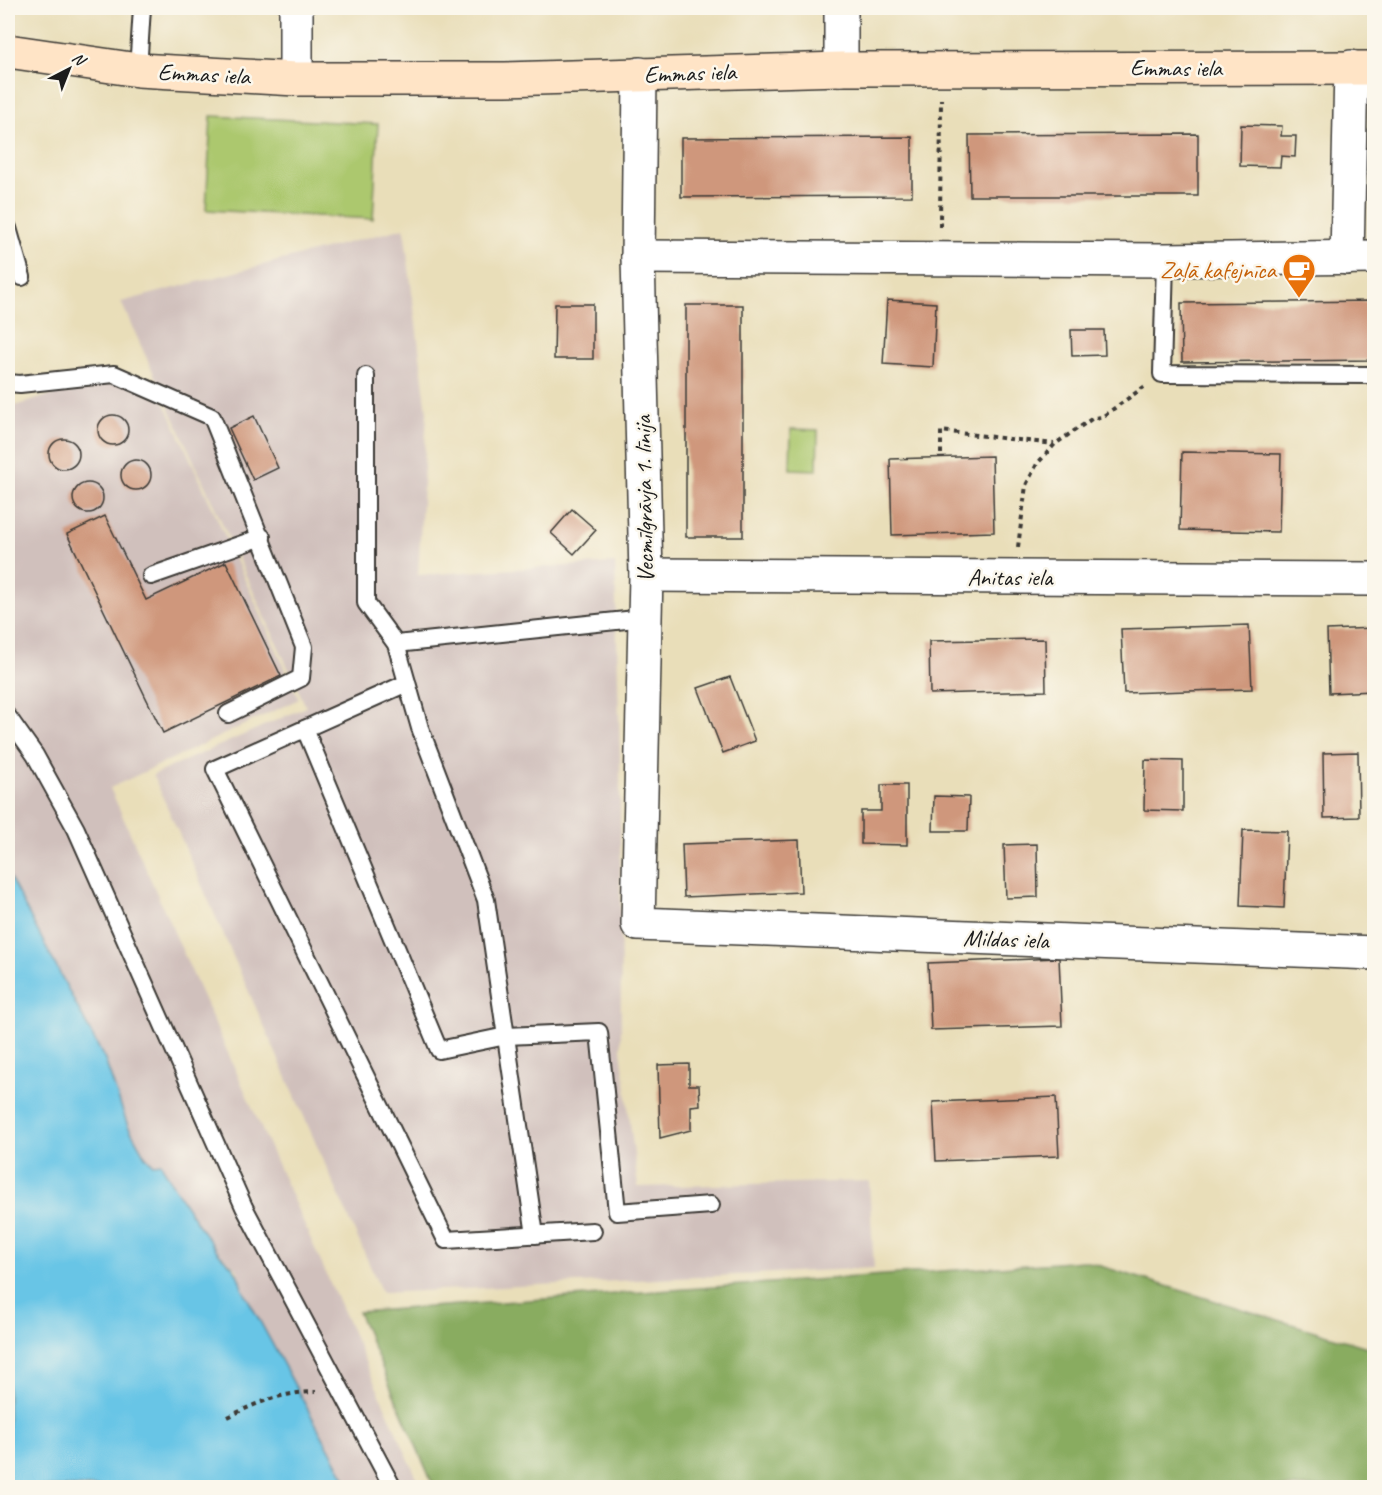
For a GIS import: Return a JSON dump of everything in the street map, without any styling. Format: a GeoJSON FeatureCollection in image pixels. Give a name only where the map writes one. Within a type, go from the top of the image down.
{"type":"FeatureCollection","features":[{"type":"Feature","properties":{"kind":"street"},"geometry":{"type":"LineString","coordinates":[[296,8],[296,79]]}},
{"type":"Feature","properties":{"kind":"street"},"geometry":{"type":"LineString","coordinates":[[841,8],[841,69]]}},
{"type":"Feature","properties":{"kind":"street","name":"Emmas iela"},"geometry":{"type":"LineString","coordinates":[[8,51],[138,70],[296,79],[505,79],[841,69],[1363,67]]}},
{"type":"Feature","properties":{"kind":"street"},"geometry":{"type":"LineString","coordinates":[[638,257],[1165,260],[1361,258],[1363,67]]}},
{"type":"Feature","properties":{"kind":"street","name":"Vecmīlgrāvja 1. līnija"},"geometry":{"type":"LineString","coordinates":[[638,924],[646,575],[638,257],[640,74]]}},
{"type":"Feature","properties":{"kind":"street","name":"Anitas iela"},"geometry":{"type":"LineString","coordinates":[[646,575],[1374,579]]}},
{"type":"Feature","properties":{"kind":"street","name":"Mildas iela"},"geometry":{"type":"LineString","coordinates":[[638,924],[1374,953]]}},
{"type":"Feature","properties":{"kind":"lane"},"geometry":{"type":"LineString","coordinates":[[138,70],[142,8]]}},
{"type":"Feature","properties":{"kind":"lane"},"geometry":{"type":"LineString","coordinates":[[8,228],[22,278]]}},
{"type":"Feature","properties":{"kind":"lane"},"geometry":{"type":"LineString","coordinates":[[1165,260],[1162,374],[1374,375]]}},
{"type":"Feature","properties":{"kind":"lane"},"geometry":{"type":"LineString","coordinates":[[8,383],[20,384],[114,374],[212,417],[304,646],[301,678],[228,714]]}},
{"type":"Feature","properties":{"kind":"lane"},"geometry":{"type":"LineString","coordinates":[[366,376],[366,603],[396,644],[420,728],[486,900],[536,1235]]}},
{"type":"Feature","properties":{"kind":"lane"},"geometry":{"type":"LineString","coordinates":[[151,576],[262,537]]}},
{"type":"Feature","properties":{"kind":"lane"},"geometry":{"type":"LineString","coordinates":[[396,644],[645,618]]}},
{"type":"Feature","properties":{"kind":"lane"},"geometry":{"type":"LineString","coordinates":[[407,683],[215,769],[446,1240],[593,1231]]}},
{"type":"Feature","properties":{"kind":"lane"},"geometry":{"type":"LineString","coordinates":[[8,717],[35,755],[76,829],[243,1207],[393,1488]]}},
{"type":"Feature","properties":{"kind":"lane"},"geometry":{"type":"LineString","coordinates":[[305,729],[439,1050],[506,1036],[599,1032],[617,1212],[711,1205]]}},
{"type":"Feature","properties":{"kind":"path"},"geometry":{"type":"LineString","coordinates":[[939,259],[941,69]]}},
{"type":"Feature","properties":{"kind":"path"},"geometry":{"type":"LineString","coordinates":[[1014,577],[1026,485],[1037,464],[1055,444],[1093,418],[1102,417],[1162,374]]}},
{"type":"Feature","properties":{"kind":"path"},"geometry":{"type":"LineString","coordinates":[[941,454],[941,431],[1055,444]]}},
{"type":"Feature","properties":{"kind":"path"},"geometry":{"type":"LineString","coordinates":[[228,1417],[266,1399],[294,1392],[325,1392]]}},
{"type":"Feature","properties":{"kind":"shaded area"},"geometry":{"type":"Polygon","coordinates":[[[404,228],[427,412],[418,575],[615,563],[620,757],[621,1049],[638,1187],[869,1181],[874,1268],[382,1293],[153,775],[306,707],[121,302],[404,228]]]}},
{"type":"Feature","properties":{"kind":"shaded area"},"geometry":{"type":"Polygon","coordinates":[[[113,376],[155,381],[299,699],[110,788],[421,1487],[350,1487],[242,1288],[237,1269],[216,1250],[174,1190],[161,1163],[153,1164],[145,1156],[128,1126],[105,1060],[8,874],[8,408],[113,376]]]}},
{"type":"Feature","properties":{"kind":"green space"},"geometry":{"type":"Polygon","coordinates":[[[211,116],[378,124],[373,219],[206,210],[211,116]]]}},
{"type":"Feature","properties":{"kind":"green space"},"geometry":{"type":"Polygon","coordinates":[[[791,429],[818,430],[817,470],[790,469],[791,429]]]}},
{"type":"Feature","properties":{"kind":"green space"},"geometry":{"type":"Polygon","coordinates":[[[1084,1261],[1374,1349],[1374,1487],[434,1487],[358,1312],[1084,1261]]]}},
{"type":"Feature","properties":{"kind":"water"},"geometry":{"type":"Polygon","coordinates":[[[8,874],[105,1060],[128,1126],[145,1156],[153,1164],[161,1163],[199,1226],[236,1272],[242,1288],[350,1487],[8,1487],[8,874]]]}},
{"type":"Feature","properties":{"kind":"building"},"geometry":{"type":"Polygon","coordinates":[[[1241,125],[1282,126],[1281,136],[1296,136],[1295,157],[1281,156],[1280,167],[1240,166],[1241,125]]]}},
{"type":"Feature","properties":{"kind":"building"},"geometry":{"type":"Polygon","coordinates":[[[1198,134],[1198,196],[970,196],[969,135],[1198,134]]]}},
{"type":"Feature","properties":{"kind":"building"},"geometry":{"type":"Polygon","coordinates":[[[912,137],[912,196],[681,197],[681,138],[912,137]]]}},
{"type":"Feature","properties":{"kind":"building"},"geometry":{"type":"Polygon","coordinates":[[[887,300],[936,303],[933,367],[883,364],[887,300]]]}},
{"type":"Feature","properties":{"kind":"building"},"geometry":{"type":"Polygon","coordinates":[[[1374,301],[1374,360],[1182,362],[1181,303],[1374,301]]]}},
{"type":"Feature","properties":{"kind":"building"},"geometry":{"type":"Polygon","coordinates":[[[555,304],[593,304],[593,359],[554,359],[555,304]]]}},
{"type":"Feature","properties":{"kind":"building"},"geometry":{"type":"Polygon","coordinates":[[[686,305],[743,305],[743,537],[686,537],[686,305]]]}},
{"type":"Feature","properties":{"kind":"building"},"geometry":{"type":"Polygon","coordinates":[[[1071,330],[1104,330],[1105,355],[1072,356],[1071,330]]]}},
{"type":"Feature","properties":{"kind":"building"},"geometry":{"type":"Polygon","coordinates":[[[113,415],[124,419],[128,430],[124,441],[113,445],[102,441],[98,430],[102,419],[113,415]]]}},
{"type":"Feature","properties":{"kind":"building"},"geometry":{"type":"Polygon","coordinates":[[[254,416],[278,468],[253,480],[229,428],[254,416]]]}},
{"type":"Feature","properties":{"kind":"building"},"geometry":{"type":"Polygon","coordinates":[[[64,439],[75,443],[79,454],[75,465],[64,469],[53,465],[49,454],[53,443],[64,439]]]}},
{"type":"Feature","properties":{"kind":"building"},"geometry":{"type":"Polygon","coordinates":[[[1182,452],[1281,454],[1279,532],[1180,530],[1182,452]]]}},
{"type":"Feature","properties":{"kind":"building"},"geometry":{"type":"Polygon","coordinates":[[[992,456],[994,532],[892,535],[890,459],[992,456]]]}},
{"type":"Feature","properties":{"kind":"building"},"geometry":{"type":"Polygon","coordinates":[[[136,460],[147,464],[151,475],[147,486],[136,490],[125,486],[121,475],[125,464],[136,460]]]}},
{"type":"Feature","properties":{"kind":"building"},"geometry":{"type":"Polygon","coordinates":[[[88,483],[99,487],[103,498],[99,509],[88,513],[77,509],[73,498],[77,487],[88,483]]]}},
{"type":"Feature","properties":{"kind":"building"},"geometry":{"type":"Polygon","coordinates":[[[572,509],[596,530],[574,554],[551,533],[572,509]]]}},
{"type":"Feature","properties":{"kind":"building"},"geometry":{"type":"Polygon","coordinates":[[[105,516],[146,600],[226,562],[281,676],[163,733],[67,534],[105,516]]]}},
{"type":"Feature","properties":{"kind":"building"},"geometry":{"type":"Polygon","coordinates":[[[1249,625],[1252,689],[1124,693],[1121,629],[1249,625]]]}},
{"type":"Feature","properties":{"kind":"building"},"geometry":{"type":"Polygon","coordinates":[[[1374,628],[1374,691],[1329,693],[1327,630],[1374,628]]]}},
{"type":"Feature","properties":{"kind":"building"},"geometry":{"type":"Polygon","coordinates":[[[1045,639],[1046,691],[930,694],[929,641],[1045,639]]]}},
{"type":"Feature","properties":{"kind":"building"},"geometry":{"type":"Polygon","coordinates":[[[730,677],[755,741],[723,753],[698,688],[730,677]]]}},
{"type":"Feature","properties":{"kind":"building"},"geometry":{"type":"Polygon","coordinates":[[[1358,752],[1359,817],[1324,818],[1323,753],[1358,752]]]}},
{"type":"Feature","properties":{"kind":"building"},"geometry":{"type":"Polygon","coordinates":[[[1145,760],[1183,761],[1183,811],[1144,810],[1145,760]]]}},
{"type":"Feature","properties":{"kind":"building"},"geometry":{"type":"Polygon","coordinates":[[[881,785],[907,785],[907,845],[861,844],[861,811],[881,811],[881,785]]]}},
{"type":"Feature","properties":{"kind":"building"},"geometry":{"type":"Polygon","coordinates":[[[934,796],[969,797],[968,831],[933,831],[934,796]]]}},
{"type":"Feature","properties":{"kind":"building"},"geometry":{"type":"Polygon","coordinates":[[[1243,830],[1287,831],[1284,908],[1240,906],[1243,830]]]}},
{"type":"Feature","properties":{"kind":"building"},"geometry":{"type":"Polygon","coordinates":[[[799,840],[801,892],[684,897],[682,844],[799,840]]]}},
{"type":"Feature","properties":{"kind":"building"},"geometry":{"type":"Polygon","coordinates":[[[1037,844],[1038,897],[1006,898],[1004,845],[1037,844]]]}},
{"type":"Feature","properties":{"kind":"building"},"geometry":{"type":"Polygon","coordinates":[[[1059,958],[1062,1026],[931,1030],[928,963],[1059,958]]]}},
{"type":"Feature","properties":{"kind":"building"},"geometry":{"type":"Polygon","coordinates":[[[689,1064],[689,1085],[699,1085],[700,1105],[691,1106],[691,1130],[660,1138],[658,1065],[689,1064]]]}},
{"type":"Feature","properties":{"kind":"building"},"geometry":{"type":"Polygon","coordinates":[[[1056,1097],[1059,1156],[936,1161],[933,1102],[1056,1097]]]}},
{"type":"Feature","properties":{"kind":"place","name":"Zaļā kafejnīca"},"geometry":{"type":"Point","coordinates":[1299,299]}}]}
